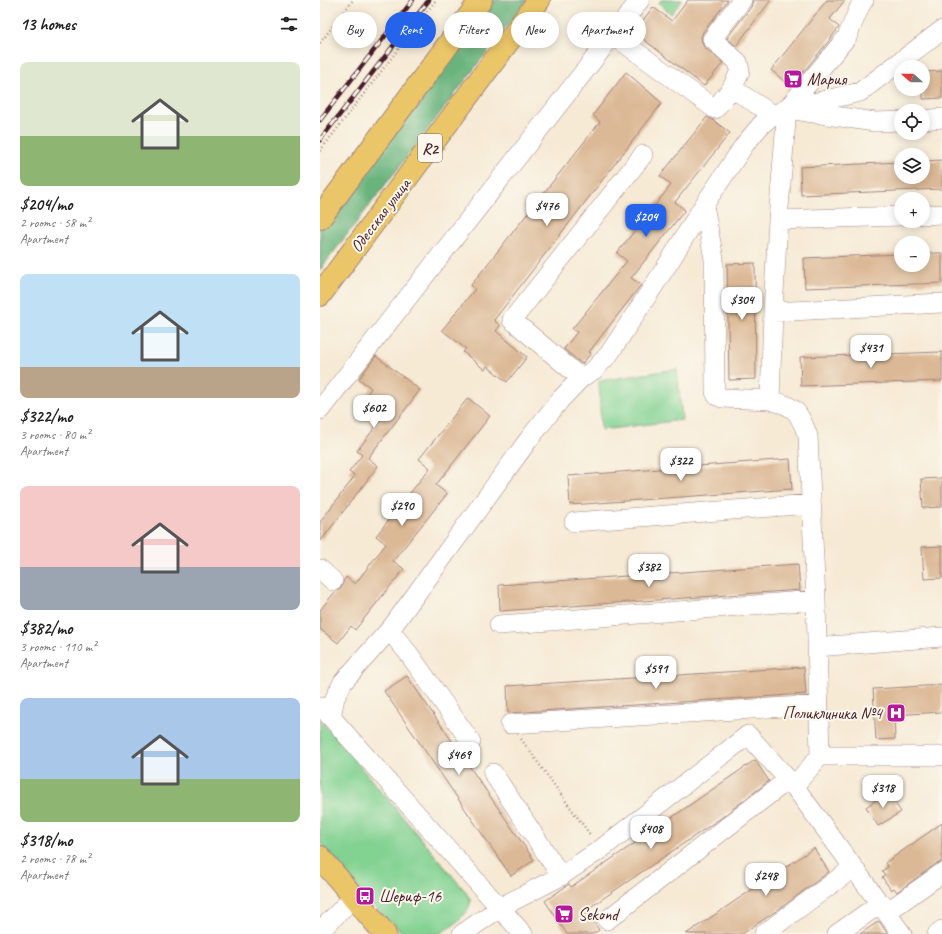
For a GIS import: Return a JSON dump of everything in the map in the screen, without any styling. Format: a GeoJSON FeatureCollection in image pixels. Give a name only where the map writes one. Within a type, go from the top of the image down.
{"type":"FeatureCollection","features":[{"type":"Feature","properties":{"kind":"main road"},"geometry":{"type":"LineString","coordinates":[[320,218],[481,0]]}},
{"type":"Feature","properties":{"kind":"main road","name":"Одесская улица"},"geometry":{"type":"LineString","coordinates":[[320,295],[539,0]]}},
{"type":"Feature","properties":{"kind":"main road"},"geometry":{"type":"LineString","coordinates":[[320,857],[385,934]]}},
{"type":"Feature","properties":{"kind":"street"},"geometry":{"type":"LineString","coordinates":[[631,12],[640,0]]}},
{"type":"Feature","properties":{"kind":"street"},"geometry":{"type":"LineString","coordinates":[[631,48],[715,109],[732,88],[740,71],[738,62],[712,39],[742,0]]}},
{"type":"Feature","properties":{"kind":"street"},"geometry":{"type":"LineString","coordinates":[[523,934],[325,711],[335,698],[343,682],[390,631],[529,440],[560,400],[581,378],[594,370],[609,354],[668,264],[704,205],[745,144],[761,125],[780,112],[847,37],[864,0]]}},
{"type":"Feature","properties":{"kind":"street"},"geometry":{"type":"LineString","coordinates":[[780,112],[860,92],[942,30]]}},
{"type":"Feature","properties":{"kind":"street"},"geometry":{"type":"LineString","coordinates":[[320,410],[603,48]]}},
{"type":"Feature","properties":{"kind":"street"},"geometry":{"type":"LineString","coordinates":[[732,88],[780,112],[875,122],[894,121]]}},
{"type":"Feature","properties":{"kind":"street"},"geometry":{"type":"LineString","coordinates":[[770,400],[778,220],[780,112]]}},
{"type":"Feature","properties":{"kind":"street"},"geometry":{"type":"LineString","coordinates":[[930,119],[942,118]]}},
{"type":"Feature","properties":{"kind":"street"},"geometry":{"type":"LineString","coordinates":[[581,378],[512,320],[643,155]]}},
{"type":"Feature","properties":{"kind":"street"},"geometry":{"type":"LineString","coordinates":[[704,205],[714,259],[715,392],[717,396],[722,398],[770,400],[786,404],[795,410],[801,417],[808,436],[816,600],[820,756]]}},
{"type":"Feature","properties":{"kind":"street"},"geometry":{"type":"LineString","coordinates":[[930,215],[942,214]]}},
{"type":"Feature","properties":{"kind":"street"},"geometry":{"type":"LineString","coordinates":[[778,220],[894,216]]}},
{"type":"Feature","properties":{"kind":"street"},"geometry":{"type":"LineString","coordinates":[[773,312],[942,303]]}},
{"type":"Feature","properties":{"kind":"street"},"geometry":{"type":"LineString","coordinates":[[574,522],[811,504]]}},
{"type":"Feature","properties":{"kind":"street"},"geometry":{"type":"LineString","coordinates":[[499,625],[816,600]]}},
{"type":"Feature","properties":{"kind":"street"},"geometry":{"type":"LineString","coordinates":[[390,631],[409,654],[471,742]]}},
{"type":"Feature","properties":{"kind":"street"},"geometry":{"type":"LineString","coordinates":[[817,647],[942,638]]}},
{"type":"Feature","properties":{"kind":"street"},"geometry":{"type":"LineString","coordinates":[[510,724],[819,705]]}},
{"type":"Feature","properties":{"kind":"street"},"geometry":{"type":"LineString","coordinates":[[462,934],[500,907],[561,876],[601,849],[748,735],[792,782],[902,934]]}},
{"type":"Feature","properties":{"kind":"street"},"geometry":{"type":"LineString","coordinates":[[607,920],[792,782],[820,756],[942,756]]}},
{"type":"Feature","properties":{"kind":"street"},"geometry":{"type":"LineString","coordinates":[[493,773],[561,876]]}},
{"type":"Feature","properties":{"kind":"street"},"geometry":{"type":"LineString","coordinates":[[764,934],[853,868]]}},
{"type":"Feature","properties":{"kind":"street"},"geometry":{"type":"LineString","coordinates":[[837,934],[942,874]]}},
{"type":"Feature","properties":{"kind":"street"},"geometry":{"type":"LineString","coordinates":[[320,931],[354,897]]}},
{"type":"Feature","properties":{"kind":"street"},"geometry":{"type":"LineString","coordinates":[[937,934],[942,930]]}},
{"type":"Feature","properties":{"kind":"path"},"geometry":{"type":"LineString","coordinates":[[320,43],[353,0]]}},
{"type":"Feature","properties":{"kind":"path"},"geometry":{"type":"LineString","coordinates":[[320,151],[436,0]]}},
{"type":"Feature","properties":{"kind":"path"},"geometry":{"type":"LineString","coordinates":[[510,724],[601,849]]}},
{"type":"Feature","properties":{"kind":"green space"},"geometry":{"type":"Polygon","coordinates":[[[494,0],[527,0],[518,12],[511,12],[511,21],[503,31],[503,12],[485,12],[494,0]]]}},
{"type":"Feature","properties":{"kind":"green space"},"geometry":{"type":"Polygon","coordinates":[[[661,0],[682,0],[671,14],[659,3],[661,0]]]}},
{"type":"Feature","properties":{"kind":"green space"},"geometry":{"type":"Polygon","coordinates":[[[457,48],[490,48],[320,270],[320,227],[457,48]]]}},
{"type":"Feature","properties":{"kind":"green space"},"geometry":{"type":"Polygon","coordinates":[[[677,369],[682,420],[601,430],[599,381],[677,369]]]}},
{"type":"Feature","properties":{"kind":"green space"},"geometry":{"type":"Polygon","coordinates":[[[320,719],[465,891],[471,901],[467,912],[455,924],[439,934],[404,934],[371,904],[320,842],[320,719]]]}},
{"type":"Feature","properties":{"kind":"building"},"geometry":{"type":"Polygon","coordinates":[[[688,0],[728,0],[703,32],[701,37],[704,47],[723,63],[704,86],[646,41],[646,16],[653,7],[672,21],[688,0]]]}},
{"type":"Feature","properties":{"kind":"building"},"geometry":{"type":"Polygon","coordinates":[[[753,0],[771,0],[736,46],[727,38],[751,7],[753,0]]]}},
{"type":"Feature","properties":{"kind":"building"},"geometry":{"type":"Polygon","coordinates":[[[827,0],[845,0],[830,19],[839,27],[791,87],[771,70],[827,0]]]}},
{"type":"Feature","properties":{"kind":"building"},"geometry":{"type":"Polygon","coordinates":[[[942,71],[942,98],[923,99],[923,96],[930,96],[930,72],[942,71]]]}},
{"type":"Feature","properties":{"kind":"building"},"geometry":{"type":"Polygon","coordinates":[[[626,72],[662,103],[494,320],[500,326],[496,331],[527,357],[507,382],[487,366],[485,370],[463,352],[466,349],[442,330],[475,289],[471,285],[600,122],[593,115],[626,72]]]}},
{"type":"Feature","properties":{"kind":"building"},"geometry":{"type":"Polygon","coordinates":[[[707,117],[730,133],[675,202],[685,210],[631,278],[641,285],[589,352],[591,353],[582,364],[564,349],[577,332],[572,329],[627,261],[617,253],[671,185],[660,176],[707,117]]]}},
{"type":"Feature","properties":{"kind":"building"},"geometry":{"type":"Polygon","coordinates":[[[942,160],[942,189],[801,195],[800,167],[894,162],[894,184],[930,184],[930,161],[942,160]]]}},
{"type":"Feature","properties":{"kind":"building"},"geometry":{"type":"Polygon","coordinates":[[[930,253],[942,253],[942,283],[805,288],[804,258],[894,254],[894,272],[930,272],[930,253]]]}},
{"type":"Feature","properties":{"kind":"building"},"geometry":{"type":"Polygon","coordinates":[[[755,263],[756,379],[729,380],[727,264],[755,263]]]}},
{"type":"Feature","properties":{"kind":"building"},"geometry":{"type":"Polygon","coordinates":[[[942,352],[942,381],[801,386],[800,357],[942,352]]]}},
{"type":"Feature","properties":{"kind":"building"},"geometry":{"type":"Polygon","coordinates":[[[376,356],[420,390],[368,458],[378,466],[320,542],[320,522],[355,476],[349,472],[362,455],[357,451],[385,414],[365,398],[371,388],[359,379],[376,356]]]}},
{"type":"Feature","properties":{"kind":"building"},"geometry":{"type":"Polygon","coordinates":[[[468,398],[490,416],[436,485],[447,494],[393,561],[404,569],[355,630],[351,626],[338,643],[320,629],[320,610],[335,592],[341,588],[346,577],[355,584],[386,544],[376,536],[430,468],[419,459],[468,398]]]}},
{"type":"Feature","properties":{"kind":"building"},"geometry":{"type":"Polygon","coordinates":[[[790,459],[792,489],[570,505],[568,476],[790,459]]]}},
{"type":"Feature","properties":{"kind":"building"},"geometry":{"type":"Polygon","coordinates":[[[942,478],[942,507],[923,508],[921,479],[942,478]]]}},
{"type":"Feature","properties":{"kind":"building"},"geometry":{"type":"Polygon","coordinates":[[[942,546],[942,578],[924,579],[922,547],[942,546]]]}},
{"type":"Feature","properties":{"kind":"building"},"geometry":{"type":"Polygon","coordinates":[[[798,564],[800,590],[500,611],[499,585],[798,564]]]}},
{"type":"Feature","properties":{"kind":"building"},"geometry":{"type":"Polygon","coordinates":[[[804,667],[806,694],[508,713],[507,686],[804,667]]]}},
{"type":"Feature","properties":{"kind":"building"},"geometry":{"type":"Polygon","coordinates":[[[407,676],[534,860],[511,876],[384,691],[407,676]]]}},
{"type":"Feature","properties":{"kind":"building","name":"Поликлиника №4"},"geometry":{"type":"Polygon","coordinates":[[[942,685],[942,712],[894,715],[895,739],[876,740],[873,689],[942,685]]]}},
{"type":"Feature","properties":{"kind":"building"},"geometry":{"type":"Polygon","coordinates":[[[755,760],[769,781],[721,818],[586,910],[599,930],[593,934],[567,934],[545,901],[569,884],[571,887],[755,760]]]}},
{"type":"Feature","properties":{"kind":"building"},"geometry":{"type":"Polygon","coordinates":[[[888,792],[901,812],[878,826],[866,807],[888,792]]]}},
{"type":"Feature","properties":{"kind":"building"},"geometry":{"type":"Polygon","coordinates":[[[942,823],[942,862],[936,864],[897,892],[894,888],[891,890],[882,877],[885,875],[882,871],[888,867],[885,863],[942,823]]]}},
{"type":"Feature","properties":{"kind":"building"},"geometry":{"type":"Polygon","coordinates":[[[814,848],[829,872],[782,907],[742,934],[686,934],[814,848]]]}},
{"type":"Feature","properties":{"kind":"building"},"geometry":{"type":"Polygon","coordinates":[[[879,921],[888,934],[860,934],[879,921]]]}},
{"type":"Feature","properties":{"kind":"railway"},"geometry":{"type":"LineString","coordinates":[[320,120],[413,0]]}},
{"type":"Feature","properties":{"kind":"railway"},"geometry":{"type":"LineString","coordinates":[[320,140],[429,0]]}},
{"type":"Feature","properties":{"kind":"place","name":"Мария"},"geometry":{"type":"Point","coordinates":[793,79]}},
{"type":"Feature","properties":{"kind":"place","name":"Поликлиника №4"},"geometry":{"type":"Point","coordinates":[896,713]}},
{"type":"Feature","properties":{"kind":"place","name":"Шериф-16"},"geometry":{"type":"Point","coordinates":[365,896]}},
{"type":"Feature","properties":{"kind":"place","name":"Sekond"},"geometry":{"type":"Point","coordinates":[564,914]}}]}
